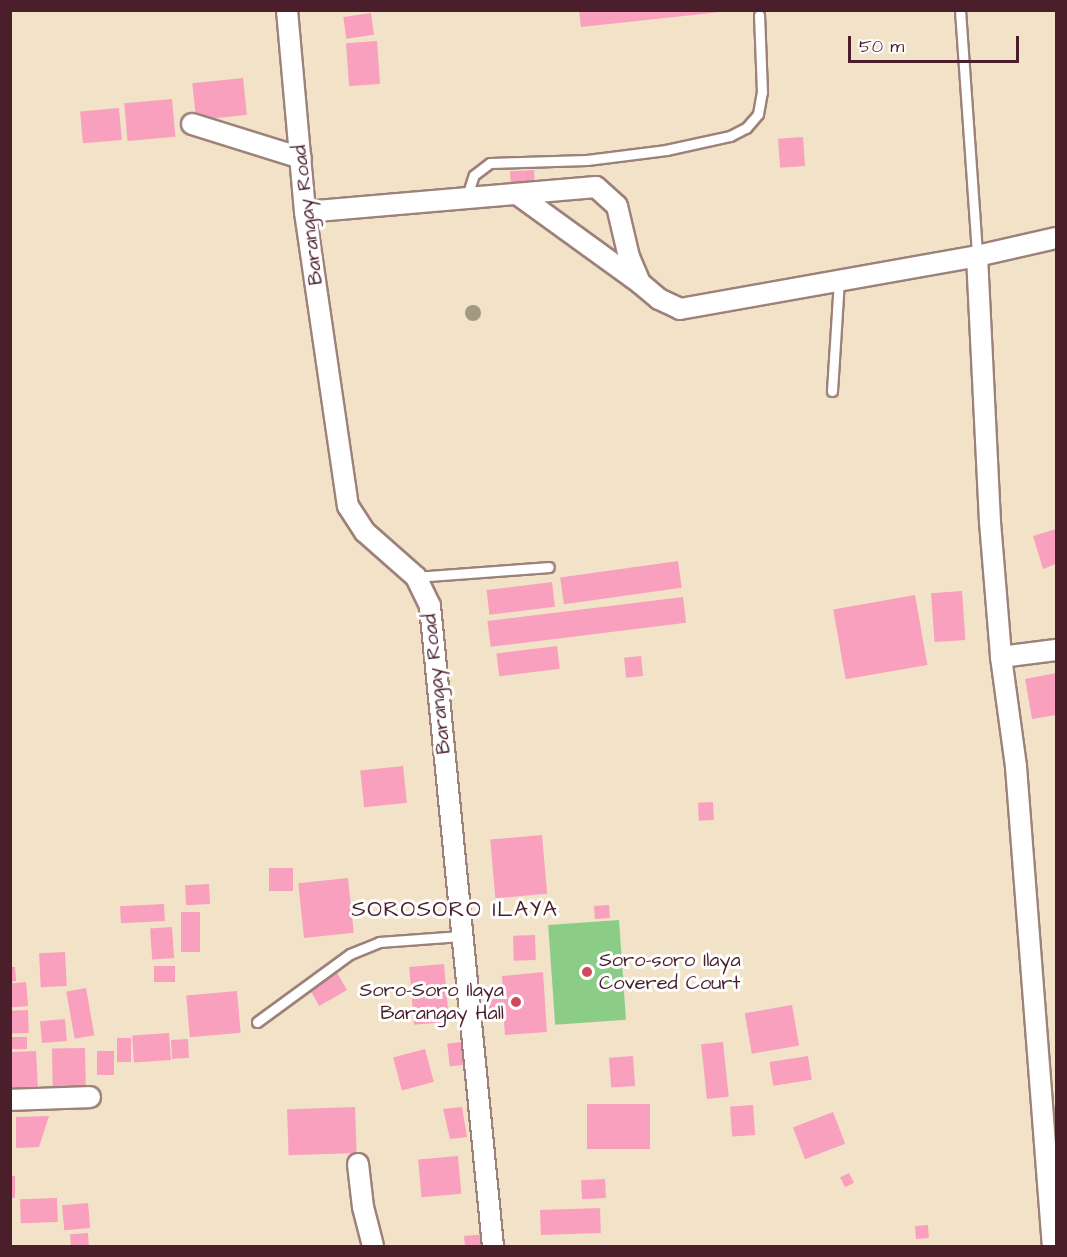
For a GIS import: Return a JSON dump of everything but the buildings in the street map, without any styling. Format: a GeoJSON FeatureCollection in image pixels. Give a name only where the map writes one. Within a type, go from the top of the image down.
{"type":"FeatureCollection","features":[{"type":"Feature","properties":{"kind":"street","name":"Barangay Road"},"geometry":{"type":"LineString","coordinates":[[287,10],[305,212],[348,506],[365,532],[416,577],[430,606],[493,1246]]}},
{"type":"Feature","properties":{"kind":"street"},"geometry":{"type":"LineString","coordinates":[[192,124],[301,158]]}},
{"type":"Feature","properties":{"kind":"street"},"geometry":{"type":"LineString","coordinates":[[305,212],[596,187],[610,195],[617,206],[629,257],[640,283]]}},
{"type":"Feature","properties":{"kind":"street"},"geometry":{"type":"LineString","coordinates":[[517,194],[659,299],[680,309],[977,256],[1056,238]]}},
{"type":"Feature","properties":{"kind":"street"},"geometry":{"type":"LineString","coordinates":[[977,256],[1001,657],[1016,767],[1053,1246]]}},
{"type":"Feature","properties":{"kind":"street"},"geometry":{"type":"LineString","coordinates":[[1001,657],[1056,650]]}},
{"type":"Feature","properties":{"kind":"street"},"geometry":{"type":"LineString","coordinates":[[10,1100],[90,1097]]}},
{"type":"Feature","properties":{"kind":"street"},"geometry":{"type":"LineString","coordinates":[[358,1164],[363,1207],[373,1246]]}},
{"type":"Feature","properties":{"kind":"lane"},"geometry":{"type":"LineString","coordinates":[[960,10],[977,256]]}},
{"type":"Feature","properties":{"kind":"lane"},"geometry":{"type":"LineString","coordinates":[[466,199],[474,175],[490,163],[587,160],[666,150],[730,136],[746,128],[758,114],[762,92],[759,15]]}},
{"type":"Feature","properties":{"kind":"lane"},"geometry":{"type":"LineString","coordinates":[[832,391],[839,281]]}},
{"type":"Feature","properties":{"kind":"lane"},"geometry":{"type":"LineString","coordinates":[[416,577],[549,567]]}},
{"type":"Feature","properties":{"kind":"lane"},"geometry":{"type":"LineString","coordinates":[[257,1022],[350,954],[379,942],[461,936]]}},
{"type":"Feature","properties":{"kind":"green space","name":"Soro-soro Ilaya Covered Court"},"geometry":{"type":"Polygon","coordinates":[[[619,920],[626,1020],[555,1025],[548,925],[619,920]]]}},
{"type":"Feature","properties":{"kind":"place","name":"Soro-soro Ilaya Covered Court"},"geometry":{"type":"Point","coordinates":[587,972]}},
{"type":"Feature","properties":{"kind":"place","name":"Soro-Soro Ilaya Barangay Hall"},"geometry":{"type":"Point","coordinates":[516,1002]}},
{"type":"Feature","properties":{"kind":"district","name":"SOROSORO ILAYA"},"geometry":{"type":"Point","coordinates":[455,910]}}]}
